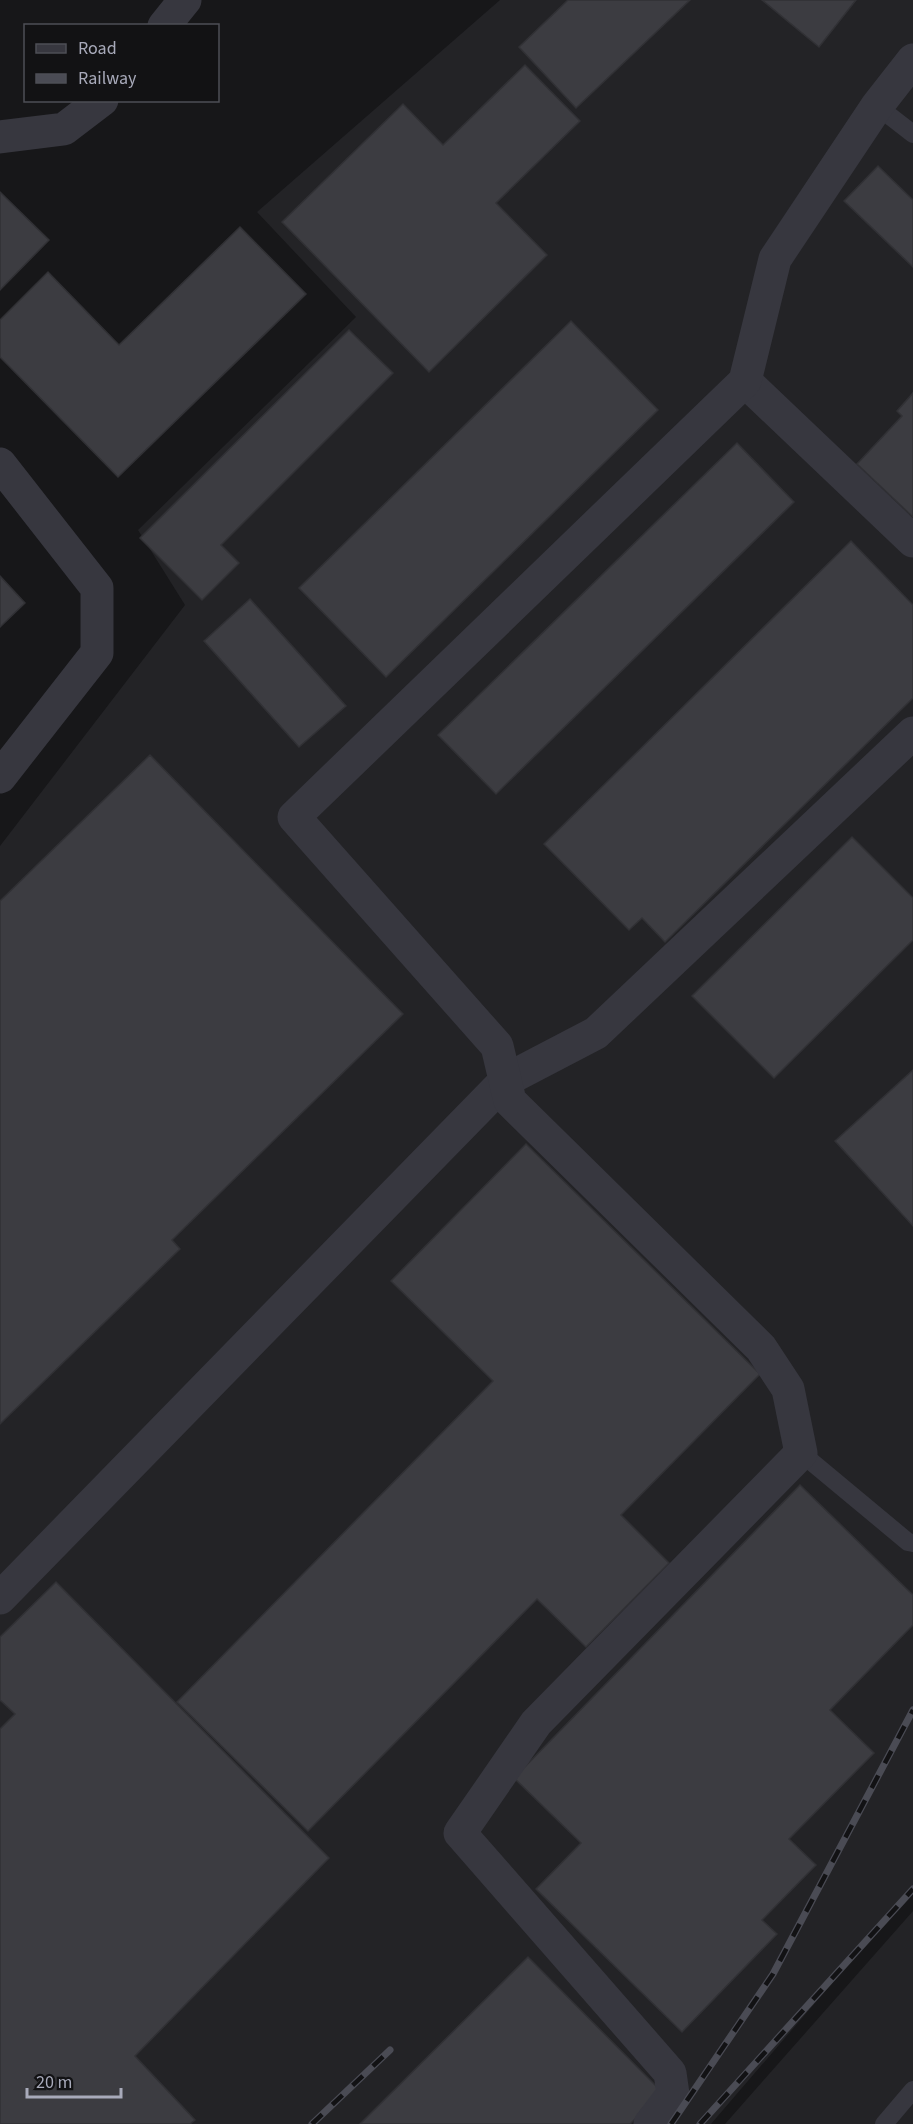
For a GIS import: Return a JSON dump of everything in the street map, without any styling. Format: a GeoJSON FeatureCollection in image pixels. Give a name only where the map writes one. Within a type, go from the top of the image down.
{"type":"FeatureCollection","features":[{"type":"Feature","properties":{"kind":"street"},"geometry":{"type":"LineString","coordinates":[[166,24],[184,0]]}},
{"type":"Feature","properties":{"kind":"street"},"geometry":{"type":"LineString","coordinates":[[650,2124],[673,2094],[670,2073],[460,1833],[536,1723],[801,1452],[788,1389],[761,1348],[510,1101],[497,1046],[294,817],[745,381],[775,259],[877,106],[913,60]]}},
{"type":"Feature","properties":{"kind":"street"},"geometry":{"type":"LineString","coordinates":[[0,137],[64,129],[99,102]]}},
{"type":"Feature","properties":{"kind":"street"},"geometry":{"type":"LineString","coordinates":[[745,381],[913,541]]}},
{"type":"Feature","properties":{"kind":"street"},"geometry":{"type":"LineString","coordinates":[[0,464],[97,588],[97,653],[0,777]]}},
{"type":"Feature","properties":{"kind":"street"},"geometry":{"type":"LineString","coordinates":[[0,1598],[506,1080],[596,1033],[913,733]]}},
{"type":"Feature","properties":{"kind":"lane"},"geometry":{"type":"LineString","coordinates":[[877,106],[913,134]]}},
{"type":"Feature","properties":{"kind":"lane"},"geometry":{"type":"LineString","coordinates":[[801,1452],[908,1542],[913,1543]]}},
{"type":"Feature","properties":{"kind":"lane"},"geometry":{"type":"LineString","coordinates":[[884,2124],[913,2090]]}},
{"type":"Feature","properties":{"kind":"shaded area"},"geometry":{"type":"Polygon","coordinates":[[[500,0],[913,0],[913,1889],[711,2124],[0,2124],[0,846],[185,605],[138,530],[356,317],[257,212],[500,0]]]}},
{"type":"Feature","properties":{"kind":"shaded area"},"geometry":{"type":"Polygon","coordinates":[[[913,1911],[913,2124],[725,2124],[913,1911]]]}},
{"type":"Feature","properties":{"kind":"building"},"geometry":{"type":"Polygon","coordinates":[[[568,0],[690,0],[576,108],[519,47],[568,0]]]}},
{"type":"Feature","properties":{"kind":"building"},"geometry":{"type":"Polygon","coordinates":[[[762,0],[856,0],[819,47],[762,0]]]}},
{"type":"Feature","properties":{"kind":"building"},"geometry":{"type":"Polygon","coordinates":[[[525,65],[580,121],[496,203],[547,255],[429,372],[282,222],[403,104],[443,145],[525,65]]]}},
{"type":"Feature","properties":{"kind":"building"},"geometry":{"type":"Polygon","coordinates":[[[878,166],[913,200],[913,267],[844,201],[878,166]]]}},
{"type":"Feature","properties":{"kind":"building"},"geometry":{"type":"Polygon","coordinates":[[[0,192],[49,240],[0,290],[0,192]]]}},
{"type":"Feature","properties":{"kind":"building"},"geometry":{"type":"Polygon","coordinates":[[[240,227],[306,294],[118,477],[0,357],[0,320],[48,272],[119,345],[240,227]]]}},
{"type":"Feature","properties":{"kind":"building"},"geometry":{"type":"Polygon","coordinates":[[[571,321],[658,410],[386,677],[299,588],[571,321]]]}},
{"type":"Feature","properties":{"kind":"building"},"geometry":{"type":"Polygon","coordinates":[[[349,330],[393,373],[221,545],[239,563],[202,600],[140,538],[349,330]]]}},
{"type":"Feature","properties":{"kind":"building"},"geometry":{"type":"Polygon","coordinates":[[[913,393],[913,517],[857,464],[902,416],[897,411],[913,393]]]}},
{"type":"Feature","properties":{"kind":"building"},"geometry":{"type":"Polygon","coordinates":[[[737,443],[794,502],[496,794],[438,735],[737,443]]]}},
{"type":"Feature","properties":{"kind":"building"},"geometry":{"type":"Polygon","coordinates":[[[851,541],[913,605],[913,698],[665,942],[642,918],[629,930],[544,844],[851,541]]]}},
{"type":"Feature","properties":{"kind":"building"},"geometry":{"type":"Polygon","coordinates":[[[0,576],[25,603],[0,627],[0,576]]]}},
{"type":"Feature","properties":{"kind":"building"},"geometry":{"type":"Polygon","coordinates":[[[250,599],[346,706],[299,747],[204,641],[250,599]]]}},
{"type":"Feature","properties":{"kind":"building"},"geometry":{"type":"Polygon","coordinates":[[[150,755],[403,1014],[172,1240],[180,1249],[0,1424],[0,901],[150,755]]]}},
{"type":"Feature","properties":{"kind":"building"},"geometry":{"type":"Polygon","coordinates":[[[852,837],[913,898],[913,940],[774,1078],[692,996],[852,837]]]}},
{"type":"Feature","properties":{"kind":"building"},"geometry":{"type":"Polygon","coordinates":[[[913,1070],[913,1226],[835,1141],[913,1070]]]}},
{"type":"Feature","properties":{"kind":"building"},"geometry":{"type":"Polygon","coordinates":[[[526,1144],[760,1374],[621,1515],[669,1563],[586,1647],[537,1599],[308,1831],[177,1702],[493,1381],[391,1281],[526,1144]]]}},
{"type":"Feature","properties":{"kind":"building"},"geometry":{"type":"Polygon","coordinates":[[[800,1485],[913,1595],[913,1625],[830,1710],[874,1753],[789,1839],[816,1865],[762,1920],[777,1934],[682,2032],[536,1889],[581,1843],[514,1778],[800,1485]]]}},
{"type":"Feature","properties":{"kind":"building"},"geometry":{"type":"Polygon","coordinates":[[[56,1582],[329,1858],[135,2056],[195,2120],[190,2124],[0,2124],[0,1729],[15,1714],[0,1700],[0,1637],[56,1582]]]}},
{"type":"Feature","properties":{"kind":"building"},"geometry":{"type":"Polygon","coordinates":[[[528,1957],[662,2092],[630,2124],[360,2124],[528,1957]]]}},
{"type":"Feature","properties":{"kind":"railway"},"geometry":{"type":"LineString","coordinates":[[671,2124],[773,1974],[913,1710]]}},
{"type":"Feature","properties":{"kind":"railway"},"geometry":{"type":"LineString","coordinates":[[700,2124],[913,1889]]}},
{"type":"Feature","properties":{"kind":"railway"},"geometry":{"type":"LineString","coordinates":[[312,2124],[390,2050]]}}]}
